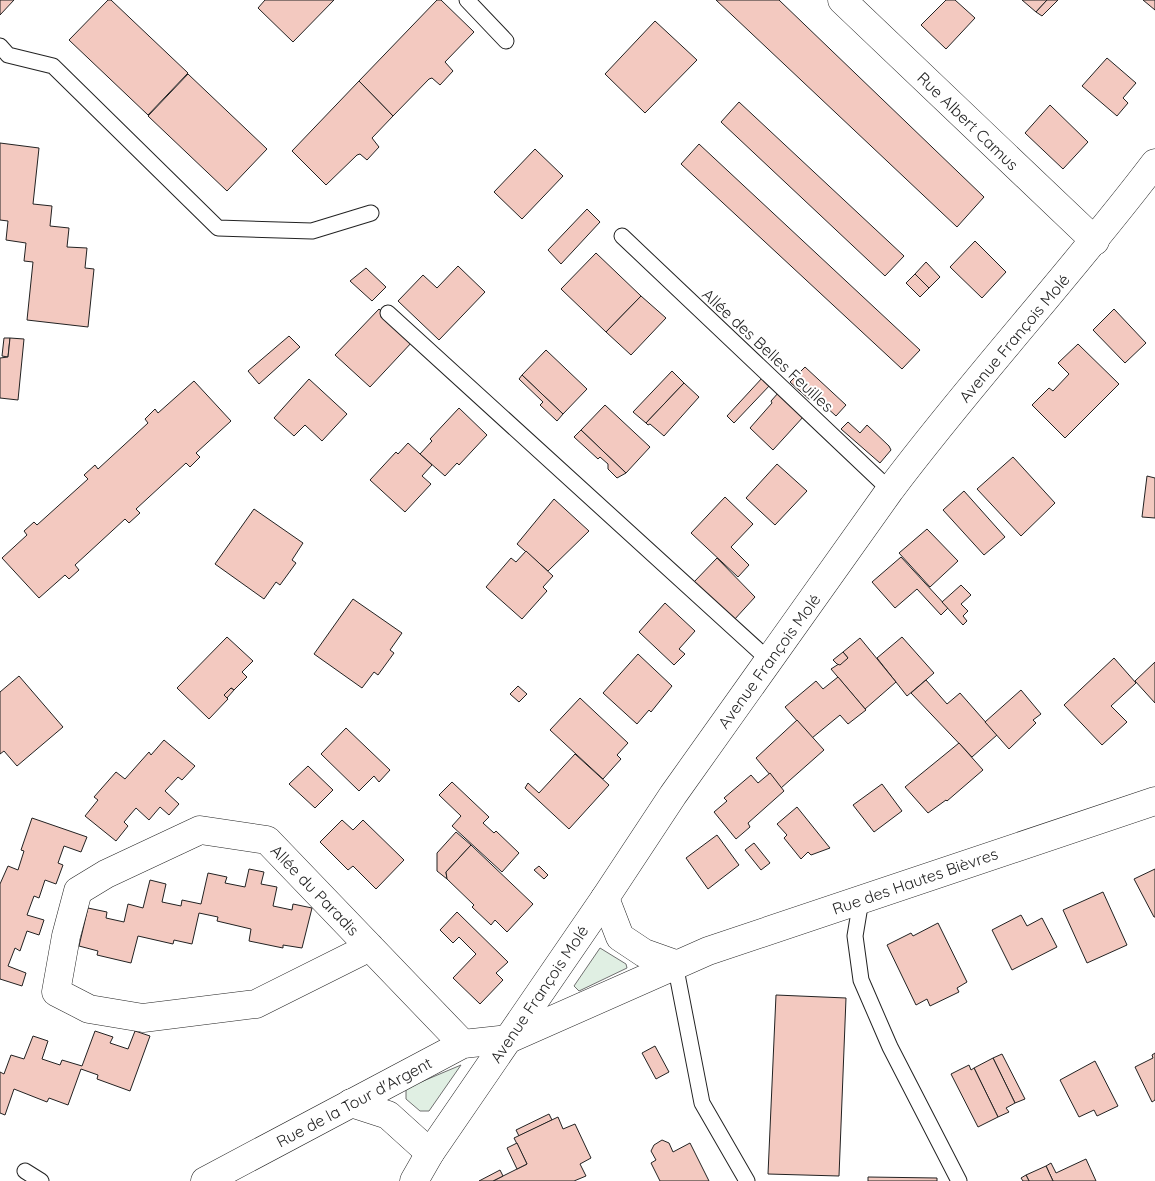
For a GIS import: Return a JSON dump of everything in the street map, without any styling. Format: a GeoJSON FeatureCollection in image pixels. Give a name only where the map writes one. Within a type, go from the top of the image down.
{"type":"FeatureCollection","features":[{"type":"Feature","properties":{"kind":"street","name":"Rue Albert Camus"},"geometry":{"type":"LineString","coordinates":[[842,0],[1095,241]]}},
{"type":"Feature","properties":{"kind":"street","name":"Avenue François Molé"},"geometry":{"type":"LineString","coordinates":[[414,1181],[430,1152],[606,898],[673,795],[890,490],[922,447],[1095,241],[1155,163]]}},
{"type":"Feature","properties":{"kind":"street","name":"Rue des Hautes Bièvres"},"geometry":{"type":"LineString","coordinates":[[509,1040],[675,964],[708,951],[1155,800]]}},
{"type":"Feature","properties":{"kind":"street","name":"Allée du Paradis"},"geometry":{"type":"LineString","coordinates":[[370,947],[256,1004],[143,1018],[89,1009],[56,992],[66,936],[78,891],[106,874],[200,830],[266,840],[370,947],[463,1044]]}},
{"type":"Feature","properties":{"kind":"street"},"geometry":{"type":"LineString","coordinates":[[606,898],[620,937],[644,953],[675,964]]}},
{"type":"Feature","properties":{"kind":"street","name":"Rue de la Tour d'Argent"},"geometry":{"type":"LineString","coordinates":[[205,1181],[463,1044],[509,1040]]}},
{"type":"Feature","properties":{"kind":"street","name":"Rue de la Tour d'Argent"},"geometry":{"type":"LineString","coordinates":[[351,1103],[388,1115],[430,1152]]}},
{"type":"Feature","properties":{"kind":"lane"},"geometry":{"type":"LineString","coordinates":[[467,0],[506,41]]}},
{"type":"Feature","properties":{"kind":"lane"},"geometry":{"type":"LineString","coordinates":[[0,46],[8,55],[53,66],[218,228],[312,231],[371,213]]}},
{"type":"Feature","properties":{"kind":"lane","name":"Allée des Belles Feuilles"},"geometry":{"type":"LineString","coordinates":[[622,236],[890,490]]}},
{"type":"Feature","properties":{"kind":"lane"},"geometry":{"type":"LineString","coordinates":[[388,314],[770,661]]}},
{"type":"Feature","properties":{"kind":"lane"},"geometry":{"type":"LineString","coordinates":[[861,900],[855,936],[861,980],[890,1047],[960,1181]]}},
{"type":"Feature","properties":{"kind":"lane"},"geometry":{"type":"LineString","coordinates":[[675,964],[702,1103],[746,1181]]}},
{"type":"Feature","properties":{"kind":"lane"},"geometry":{"type":"LineString","coordinates":[[25,1171],[41,1181]]}},
{"type":"Feature","properties":{"kind":"green space"},"geometry":{"type":"Polygon","coordinates":[[[600,948],[626,964],[627,968],[579,991],[574,986],[600,948]]]}},
{"type":"Feature","properties":{"kind":"green space"},"geometry":{"type":"Polygon","coordinates":[[[461,1065],[429,1111],[420,1111],[406,1099],[406,1090],[409,1087],[461,1065]]]}},
{"type":"Feature","properties":{"kind":"building"},"geometry":{"type":"Polygon","coordinates":[[[0,0],[14,0],[0,15],[0,0]]]}},
{"type":"Feature","properties":{"kind":"building"},"geometry":{"type":"Polygon","coordinates":[[[108,0],[111,0],[188,73],[148,115],[69,40],[108,0]]]}},
{"type":"Feature","properties":{"kind":"building"},"geometry":{"type":"Polygon","coordinates":[[[265,0],[334,0],[293,42],[258,8],[265,0]]]}},
{"type":"Feature","properties":{"kind":"building"},"geometry":{"type":"Polygon","coordinates":[[[437,0],[441,0],[474,32],[445,62],[453,71],[440,85],[432,78],[429,79],[393,116],[359,81],[437,0]]]}},
{"type":"Feature","properties":{"kind":"building"},"geometry":{"type":"Polygon","coordinates":[[[716,0],[779,0],[984,197],[957,227],[716,0]]]}},
{"type":"Feature","properties":{"kind":"building"},"geometry":{"type":"Polygon","coordinates":[[[946,0],[955,0],[975,18],[946,49],[921,25],[946,0]]]}},
{"type":"Feature","properties":{"kind":"building"},"geometry":{"type":"Polygon","coordinates":[[[1022,0],[1047,0],[1036,12],[1022,0]]]}},
{"type":"Feature","properties":{"kind":"building"},"geometry":{"type":"Polygon","coordinates":[[[1047,0],[1058,0],[1042,16],[1036,12],[1047,0]]]}},
{"type":"Feature","properties":{"kind":"building"},"geometry":{"type":"Polygon","coordinates":[[[1143,0],[1155,0],[1155,10],[1143,0]]]}},
{"type":"Feature","properties":{"kind":"building"},"geometry":{"type":"Polygon","coordinates":[[[655,21],[697,60],[645,113],[605,74],[655,21]]]}},
{"type":"Feature","properties":{"kind":"building"},"geometry":{"type":"Polygon","coordinates":[[[1107,58],[1136,83],[1123,98],[1128,103],[1117,116],[1082,86],[1107,58]]]}},
{"type":"Feature","properties":{"kind":"building"},"geometry":{"type":"Polygon","coordinates":[[[188,74],[267,149],[227,191],[148,116],[188,74]]]}},
{"type":"Feature","properties":{"kind":"building"},"geometry":{"type":"Polygon","coordinates":[[[359,81],[393,116],[372,138],[379,147],[367,160],[360,154],[357,155],[326,185],[292,151],[359,81]]]}},
{"type":"Feature","properties":{"kind":"building"},"geometry":{"type":"Polygon","coordinates":[[[739,102],[904,256],[885,276],[721,122],[739,102]]]}},
{"type":"Feature","properties":{"kind":"building"},"geometry":{"type":"Polygon","coordinates":[[[1050,105],[1088,142],[1063,169],[1025,133],[1050,105]]]}},
{"type":"Feature","properties":{"kind":"building"},"geometry":{"type":"Polygon","coordinates":[[[0,143],[39,148],[33,204],[52,206],[50,226],[69,228],[67,247],[87,248],[85,268],[94,269],[88,327],[27,320],[33,262],[24,261],[26,243],[6,240],[8,221],[0,220],[0,143]]]}},
{"type":"Feature","properties":{"kind":"building"},"geometry":{"type":"Polygon","coordinates":[[[699,144],[920,350],[902,369],[681,164],[699,144]]]}},
{"type":"Feature","properties":{"kind":"building"},"geometry":{"type":"Polygon","coordinates":[[[535,149],[563,176],[522,219],[494,192],[535,149]]]}},
{"type":"Feature","properties":{"kind":"building"},"geometry":{"type":"Polygon","coordinates":[[[587,209],[600,222],[561,264],[548,250],[587,209]]]}},
{"type":"Feature","properties":{"kind":"building"},"geometry":{"type":"Polygon","coordinates":[[[975,241],[1006,272],[982,298],[950,267],[975,241]]]}},
{"type":"Feature","properties":{"kind":"building"},"geometry":{"type":"Polygon","coordinates":[[[596,253],[641,296],[606,332],[561,289],[596,253]]]}},
{"type":"Feature","properties":{"kind":"building"},"geometry":{"type":"Polygon","coordinates":[[[926,262],[940,277],[929,288],[915,274],[926,262]]]}},
{"type":"Feature","properties":{"kind":"building"},"geometry":{"type":"Polygon","coordinates":[[[458,266],[485,292],[439,340],[398,301],[423,275],[437,288],[458,266]]]}},
{"type":"Feature","properties":{"kind":"building"},"geometry":{"type":"Polygon","coordinates":[[[366,268],[386,287],[372,301],[350,281],[366,268]]]}},
{"type":"Feature","properties":{"kind":"building"},"geometry":{"type":"Polygon","coordinates":[[[915,274],[929,288],[920,297],[906,283],[915,274]]]}},
{"type":"Feature","properties":{"kind":"building"},"geometry":{"type":"Polygon","coordinates":[[[641,296],[666,318],[631,355],[606,332],[641,296]]]}},
{"type":"Feature","properties":{"kind":"building"},"geometry":{"type":"Polygon","coordinates":[[[379,309],[413,341],[370,387],[335,355],[379,309]]]}},
{"type":"Feature","properties":{"kind":"building"},"geometry":{"type":"Polygon","coordinates":[[[1114,309],[1146,343],[1125,363],[1093,330],[1114,309]]]}},
{"type":"Feature","properties":{"kind":"building"},"geometry":{"type":"Polygon","coordinates":[[[289,336],[300,347],[259,384],[248,371],[289,336]]]}},
{"type":"Feature","properties":{"kind":"building"},"geometry":{"type":"Polygon","coordinates":[[[4,338],[10,338],[8,357],[2,356],[4,338]]]}},
{"type":"Feature","properties":{"kind":"building"},"geometry":{"type":"Polygon","coordinates":[[[10,338],[24,339],[18,400],[0,398],[0,358],[8,357],[10,338]]]}},
{"type":"Feature","properties":{"kind":"building"},"geometry":{"type":"Polygon","coordinates":[[[1078,344],[1119,384],[1065,438],[1032,405],[1049,388],[1053,391],[1069,374],[1058,363],[1078,344]]]}},
{"type":"Feature","properties":{"kind":"building"},"geometry":{"type":"Polygon","coordinates":[[[546,350],[587,389],[563,414],[522,375],[546,350]]]}},
{"type":"Feature","properties":{"kind":"building"},"geometry":{"type":"Polygon","coordinates":[[[805,367],[846,405],[836,416],[814,396],[810,400],[790,382],[805,367]]]}},
{"type":"Feature","properties":{"kind":"building"},"geometry":{"type":"Polygon","coordinates":[[[672,371],[684,383],[646,423],[633,412],[672,371]]]}},
{"type":"Feature","properties":{"kind":"building"},"geometry":{"type":"Polygon","coordinates":[[[522,375],[563,414],[557,421],[540,405],[543,402],[519,379],[522,375]]]}},
{"type":"Feature","properties":{"kind":"building"},"geometry":{"type":"Polygon","coordinates":[[[763,377],[771,384],[734,423],[727,416],[763,377]]]}},
{"type":"Feature","properties":{"kind":"building"},"geometry":{"type":"Polygon","coordinates":[[[309,379],[347,414],[322,441],[305,425],[294,436],[274,418],[309,379]]]}},
{"type":"Feature","properties":{"kind":"building"},"geometry":{"type":"Polygon","coordinates":[[[194,381],[231,421],[196,453],[200,457],[190,467],[186,463],[136,509],[140,513],[129,523],[125,519],[75,565],[79,570],[69,579],[65,575],[39,598],[2,558],[27,535],[24,531],[34,522],[37,525],[88,479],[84,475],[95,465],[98,469],[148,423],[145,419],[155,409],[158,413],[194,381]]]}},
{"type":"Feature","properties":{"kind":"building"},"geometry":{"type":"Polygon","coordinates":[[[684,383],[699,397],[664,436],[650,424],[646,423],[684,383]]]}},
{"type":"Feature","properties":{"kind":"building"},"geometry":{"type":"Polygon","coordinates":[[[779,392],[804,416],[773,450],[750,428],[779,392]]]}},
{"type":"Feature","properties":{"kind":"building"},"geometry":{"type":"Polygon","coordinates":[[[605,405],[650,447],[626,473],[581,430],[605,405]]]}},
{"type":"Feature","properties":{"kind":"building"},"geometry":{"type":"Polygon","coordinates":[[[459,408],[487,435],[459,465],[457,463],[445,476],[420,454],[432,441],[430,439],[459,408]]]}},
{"type":"Feature","properties":{"kind":"building"},"geometry":{"type":"Polygon","coordinates":[[[848,422],[860,433],[867,425],[889,446],[891,450],[880,463],[841,429],[848,422]]]}},
{"type":"Feature","properties":{"kind":"building"},"geometry":{"type":"Polygon","coordinates":[[[581,430],[626,473],[617,478],[608,469],[608,464],[600,457],[598,459],[574,437],[581,430]]]}},
{"type":"Feature","properties":{"kind":"building"},"geometry":{"type":"Polygon","coordinates":[[[408,443],[432,465],[422,476],[431,484],[405,512],[370,480],[396,452],[398,454],[408,443]]]}},
{"type":"Feature","properties":{"kind":"building"},"geometry":{"type":"Polygon","coordinates":[[[1013,457],[1055,503],[1021,536],[977,489],[1013,457]]]}},
{"type":"Feature","properties":{"kind":"building"},"geometry":{"type":"Polygon","coordinates":[[[777,464],[807,491],[775,525],[746,498],[777,464]]]}},
{"type":"Feature","properties":{"kind":"building"},"geometry":{"type":"Polygon","coordinates":[[[1147,476],[1155,478],[1155,518],[1142,517],[1147,476]]]}},
{"type":"Feature","properties":{"kind":"building"},"geometry":{"type":"Polygon","coordinates":[[[964,491],[1005,537],[984,555],[943,510],[964,491]]]}},
{"type":"Feature","properties":{"kind":"building"},"geometry":{"type":"Polygon","coordinates":[[[725,497],[753,524],[731,547],[749,565],[738,577],[691,533],[725,497]]]}},
{"type":"Feature","properties":{"kind":"building"},"geometry":{"type":"Polygon","coordinates":[[[554,499],[589,531],[548,571],[517,544],[554,499]]]}},
{"type":"Feature","properties":{"kind":"building"},"geometry":{"type":"Polygon","coordinates":[[[254,509],[303,543],[292,560],[296,563],[280,585],[276,582],[264,599],[215,564],[254,509]]]}},
{"type":"Feature","properties":{"kind":"building"},"geometry":{"type":"Polygon","coordinates":[[[927,529],[958,561],[930,587],[899,553],[927,529]]]}},
{"type":"Feature","properties":{"kind":"building"},"geometry":{"type":"Polygon","coordinates":[[[526,551],[553,576],[543,587],[547,591],[522,619],[486,587],[511,558],[516,562],[526,551]]]}},
{"type":"Feature","properties":{"kind":"building"},"geometry":{"type":"Polygon","coordinates":[[[901,557],[948,608],[941,615],[917,589],[895,608],[872,582],[901,557]]]}},
{"type":"Feature","properties":{"kind":"building"},"geometry":{"type":"Polygon","coordinates":[[[717,558],[755,597],[734,620],[694,582],[717,558]]]}},
{"type":"Feature","properties":{"kind":"building"},"geometry":{"type":"Polygon","coordinates":[[[961,585],[971,595],[961,604],[968,611],[963,616],[967,621],[963,625],[942,602],[961,585]]]}},
{"type":"Feature","properties":{"kind":"building"},"geometry":{"type":"Polygon","coordinates":[[[353,599],[402,633],[390,650],[394,653],[378,675],[374,672],[362,688],[314,654],[353,599]]]}},
{"type":"Feature","properties":{"kind":"building"},"geometry":{"type":"Polygon","coordinates":[[[665,603],[695,631],[679,649],[685,654],[674,665],[639,632],[665,603]]]}},
{"type":"Feature","properties":{"kind":"building"},"geometry":{"type":"Polygon","coordinates":[[[227,637],[253,661],[242,672],[247,677],[234,690],[231,688],[224,695],[228,699],[209,719],[177,688],[227,637]]]}},
{"type":"Feature","properties":{"kind":"building"},"geometry":{"type":"Polygon","coordinates":[[[902,637],[934,673],[907,696],[877,658],[902,637]]]}},
{"type":"Feature","properties":{"kind":"building"},"geometry":{"type":"Polygon","coordinates":[[[860,638],[896,682],[865,709],[831,669],[848,658],[843,652],[860,638]]]}},
{"type":"Feature","properties":{"kind":"building"},"geometry":{"type":"Polygon","coordinates":[[[843,652],[848,658],[840,665],[837,664],[833,660],[843,652]]]}},
{"type":"Feature","properties":{"kind":"building"},"geometry":{"type":"Polygon","coordinates":[[[638,654],[672,686],[651,712],[649,710],[637,724],[603,693],[638,654]]]}},
{"type":"Feature","properties":{"kind":"building"},"geometry":{"type":"Polygon","coordinates":[[[1114,658],[1136,683],[1111,706],[1127,722],[1102,745],[1064,705],[1114,658]]]}},
{"type":"Feature","properties":{"kind":"building"},"geometry":{"type":"Polygon","coordinates":[[[1155,662],[1155,703],[1135,681],[1155,662]]]}},
{"type":"Feature","properties":{"kind":"building"},"geometry":{"type":"Polygon","coordinates":[[[19,676],[63,727],[17,766],[4,751],[0,754],[0,692],[19,676]]]}},
{"type":"Feature","properties":{"kind":"building"},"geometry":{"type":"Polygon","coordinates":[[[838,677],[866,710],[848,724],[840,715],[812,738],[785,707],[816,681],[823,689],[838,677]]]}},
{"type":"Feature","properties":{"kind":"building"},"geometry":{"type":"Polygon","coordinates":[[[926,680],[947,704],[960,693],[997,735],[972,757],[911,693],[926,680]]]}},
{"type":"Feature","properties":{"kind":"building"},"geometry":{"type":"Polygon","coordinates":[[[518,686],[527,694],[519,702],[510,694],[518,686]]]}},
{"type":"Feature","properties":{"kind":"building"},"geometry":{"type":"Polygon","coordinates":[[[231,688],[234,690],[227,698],[224,695],[231,688]]]}},
{"type":"Feature","properties":{"kind":"building"},"geometry":{"type":"Polygon","coordinates":[[[1021,690],[1041,714],[1033,720],[1036,723],[1009,749],[985,722],[1021,690]]]}},
{"type":"Feature","properties":{"kind":"building"},"geometry":{"type":"Polygon","coordinates":[[[580,698],[628,743],[617,755],[621,759],[603,779],[550,730],[580,698]]]}},
{"type":"Feature","properties":{"kind":"building"},"geometry":{"type":"Polygon","coordinates":[[[797,720],[824,750],[781,788],[756,758],[797,720]]]}},
{"type":"Feature","properties":{"kind":"building"},"geometry":{"type":"Polygon","coordinates":[[[346,728],[390,770],[379,782],[374,776],[359,791],[321,754],[346,728]]]}},
{"type":"Feature","properties":{"kind":"building"},"geometry":{"type":"Polygon","coordinates":[[[164,740],[195,766],[182,780],[178,777],[165,791],[179,804],[169,815],[160,807],[149,820],[136,808],[124,822],[128,826],[116,841],[85,816],[98,800],[94,797],[116,772],[125,779],[149,752],[151,755],[164,740]]]}},
{"type":"Feature","properties":{"kind":"building"},"geometry":{"type":"Polygon","coordinates":[[[959,743],[983,770],[947,801],[928,813],[905,787],[959,743]]]}},
{"type":"Feature","properties":{"kind":"building"},"geometry":{"type":"Polygon","coordinates":[[[575,754],[609,785],[569,829],[525,788],[528,783],[539,793],[575,754]]]}},
{"type":"Feature","properties":{"kind":"building"},"geometry":{"type":"Polygon","coordinates":[[[308,766],[333,790],[315,808],[289,784],[308,766]]]}},
{"type":"Feature","properties":{"kind":"building"},"geometry":{"type":"Polygon","coordinates":[[[770,773],[784,791],[748,823],[750,827],[736,839],[714,812],[727,801],[724,798],[751,775],[758,783],[770,773]]]}},
{"type":"Feature","properties":{"kind":"building"},"geometry":{"type":"Polygon","coordinates":[[[452,782],[489,817],[483,823],[494,833],[496,831],[519,853],[502,872],[452,826],[461,816],[439,795],[452,782]]]}},
{"type":"Feature","properties":{"kind":"building"},"geometry":{"type":"Polygon","coordinates":[[[882,784],[902,811],[874,832],[853,805],[882,784]]]}},
{"type":"Feature","properties":{"kind":"building"},"geometry":{"type":"Polygon","coordinates":[[[797,807],[830,848],[811,855],[808,852],[801,859],[784,838],[787,835],[777,824],[797,807]]]}},
{"type":"Feature","properties":{"kind":"building"},"geometry":{"type":"Polygon","coordinates":[[[32,818],[87,837],[81,852],[64,846],[58,863],[63,865],[56,884],[45,880],[39,898],[34,896],[27,915],[44,920],[39,935],[27,931],[20,951],[15,948],[8,966],[26,973],[22,986],[0,979],[0,884],[8,866],[18,870],[24,851],[21,850],[32,818]]]}},
{"type":"Feature","properties":{"kind":"building"},"geometry":{"type":"Polygon","coordinates":[[[342,820],[353,830],[363,820],[404,860],[376,889],[353,866],[348,870],[320,842],[342,820]]]}},
{"type":"Feature","properties":{"kind":"building"},"geometry":{"type":"Polygon","coordinates":[[[456,832],[471,845],[446,872],[447,879],[437,871],[437,853],[456,832]]]}},
{"type":"Feature","properties":{"kind":"building"},"geometry":{"type":"Polygon","coordinates":[[[717,835],[739,865],[708,889],[686,858],[717,835]]]}},
{"type":"Feature","properties":{"kind":"building"},"geometry":{"type":"Polygon","coordinates":[[[754,843],[770,863],[761,870],[745,850],[754,843]]]}},
{"type":"Feature","properties":{"kind":"building"},"geometry":{"type":"Polygon","coordinates":[[[471,845],[533,904],[507,932],[495,920],[491,925],[472,907],[474,905],[447,879],[446,872],[471,845]]]}},
{"type":"Feature","properties":{"kind":"building"},"geometry":{"type":"Polygon","coordinates":[[[539,866],[548,875],[544,879],[534,870],[539,866]]]}},
{"type":"Feature","properties":{"kind":"building"},"geometry":{"type":"Polygon","coordinates":[[[249,869],[264,872],[261,884],[277,887],[273,906],[292,910],[293,904],[312,908],[302,948],[283,945],[283,948],[249,941],[251,929],[217,921],[218,917],[199,913],[192,944],[174,940],[173,944],[138,936],[131,963],[97,955],[98,951],[79,946],[88,908],[107,912],[106,918],[124,922],[128,904],[143,908],[150,880],[166,884],[162,902],[181,906],[182,900],[201,904],[208,873],[227,877],[225,883],[245,887],[249,869]]]}},
{"type":"Feature","properties":{"kind":"building"},"geometry":{"type":"Polygon","coordinates":[[[1155,869],[1155,917],[1154,917],[1134,879],[1155,869]]]}},
{"type":"Feature","properties":{"kind":"building"},"geometry":{"type":"Polygon","coordinates":[[[1103,892],[1127,945],[1087,963],[1063,910],[1103,892]]]}},
{"type":"Feature","properties":{"kind":"building"},"geometry":{"type":"Polygon","coordinates":[[[457,912],[508,962],[496,973],[503,980],[480,1004],[453,978],[476,954],[459,937],[453,943],[440,930],[457,912]]]}},
{"type":"Feature","properties":{"kind":"building"},"geometry":{"type":"Polygon","coordinates":[[[1021,915],[1027,926],[1042,918],[1057,947],[1012,970],[992,930],[1021,915]]]}},
{"type":"Feature","properties":{"kind":"building"},"geometry":{"type":"Polygon","coordinates":[[[938,923],[967,982],[957,988],[959,992],[930,1006],[927,999],[916,1005],[887,945],[911,933],[913,936],[938,923]]]}},
{"type":"Feature","properties":{"kind":"building"},"geometry":{"type":"Polygon","coordinates":[[[776,995],[846,998],[839,1176],[768,1174],[776,995]]]}},
{"type":"Feature","properties":{"kind":"building"},"geometry":{"type":"Polygon","coordinates":[[[95,1031],[113,1037],[110,1043],[128,1049],[135,1031],[150,1036],[130,1091],[97,1079],[98,1075],[81,1069],[68,1105],[49,1098],[47,1102],[14,1089],[5,1115],[0,1113],[0,1072],[4,1074],[11,1055],[24,1059],[33,1036],[48,1041],[42,1059],[60,1065],[62,1060],[82,1066],[95,1031]]]}},
{"type":"Feature","properties":{"kind":"building"},"geometry":{"type":"Polygon","coordinates":[[[655,1046],[669,1072],[656,1079],[642,1053],[655,1046]]]}},
{"type":"Feature","properties":{"kind":"building"},"geometry":{"type":"Polygon","coordinates":[[[1155,1053],[1155,1100],[1152,1102],[1135,1067],[1153,1058],[1152,1055],[1155,1053]]]}},
{"type":"Feature","properties":{"kind":"building"},"geometry":{"type":"Polygon","coordinates":[[[1002,1054],[1025,1099],[1015,1103],[993,1058],[1002,1054]]]}},
{"type":"Feature","properties":{"kind":"building"},"geometry":{"type":"Polygon","coordinates":[[[993,1058],[1015,1103],[1006,1108],[1009,1112],[998,1117],[974,1068],[993,1058]]]}},
{"type":"Feature","properties":{"kind":"building"},"geometry":{"type":"Polygon","coordinates":[[[1095,1061],[1118,1106],[1097,1116],[1094,1110],[1079,1117],[1060,1080],[1095,1061]]]}},
{"type":"Feature","properties":{"kind":"building"},"geometry":{"type":"Polygon","coordinates":[[[969,1065],[971,1070],[974,1068],[998,1117],[978,1127],[951,1074],[969,1065]]]}},
{"type":"Feature","properties":{"kind":"building"},"geometry":{"type":"Polygon","coordinates":[[[549,1114],[552,1120],[519,1136],[516,1130],[549,1114]]]}},
{"type":"Feature","properties":{"kind":"building"},"geometry":{"type":"Polygon","coordinates":[[[558,1117],[563,1129],[575,1124],[591,1158],[580,1164],[586,1176],[574,1181],[493,1181],[527,1164],[514,1138],[558,1117]]]}},
{"type":"Feature","properties":{"kind":"building"},"geometry":{"type":"Polygon","coordinates":[[[662,1140],[669,1143],[673,1152],[690,1143],[709,1181],[660,1181],[651,1163],[656,1160],[651,1151],[654,1145],[662,1140]]]}},
{"type":"Feature","properties":{"kind":"building"},"geometry":{"type":"Polygon","coordinates":[[[517,1143],[527,1164],[517,1169],[507,1148],[517,1143]]]}},
{"type":"Feature","properties":{"kind":"building"},"geometry":{"type":"Polygon","coordinates":[[[1086,1159],[1096,1181],[1053,1181],[1046,1166],[1051,1163],[1056,1173],[1086,1159]]]}},
{"type":"Feature","properties":{"kind":"building"},"geometry":{"type":"Polygon","coordinates":[[[1046,1166],[1053,1181],[1029,1181],[1026,1175],[1046,1166]]]}},
{"type":"Feature","properties":{"kind":"building"},"geometry":{"type":"Polygon","coordinates":[[[500,1170],[503,1176],[493,1181],[479,1181],[500,1170]]]}},
{"type":"Feature","properties":{"kind":"building"},"geometry":{"type":"Polygon","coordinates":[[[1026,1175],[1029,1181],[1023,1181],[1021,1178],[1026,1175]]]}},
{"type":"Feature","properties":{"kind":"building"},"geometry":{"type":"Polygon","coordinates":[[[868,1177],[937,1178],[937,1181],[868,1181],[868,1177]]]}}]}
